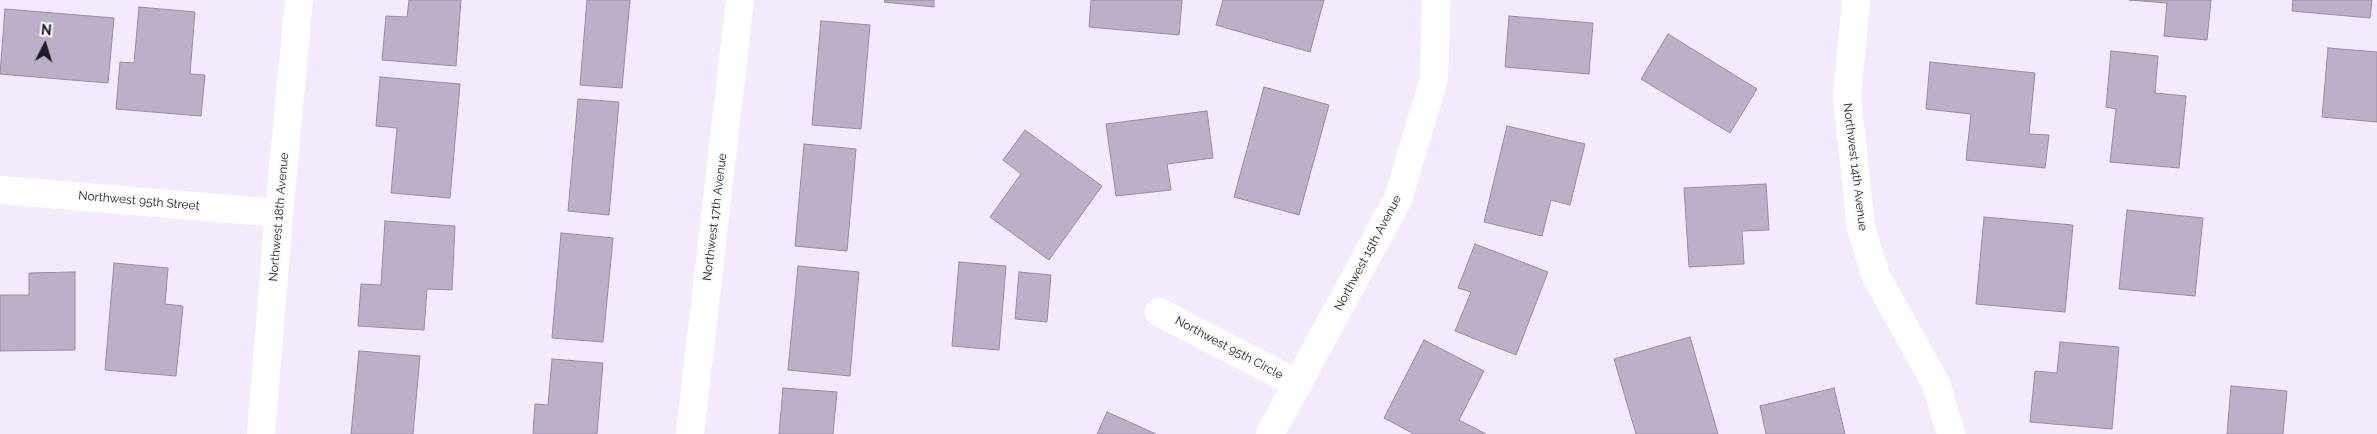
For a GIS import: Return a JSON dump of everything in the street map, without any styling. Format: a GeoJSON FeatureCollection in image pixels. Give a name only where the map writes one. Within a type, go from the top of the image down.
{"type":"FeatureCollection","features":[{"type":"Feature","properties":{"kind":"street","name":"Northwest 18th Avenue"},"geometry":{"type":"LineString","coordinates":[[260,434],[278,213],[299,0]]}},
{"type":"Feature","properties":{"kind":"street","name":"Northwest 17th Avenue"},"geometry":{"type":"LineString","coordinates":[[690,434],[740,0]]}},
{"type":"Feature","properties":{"kind":"street","name":"Northwest 15th Avenue"},"geometry":{"type":"LineString","coordinates":[[1270,434],[1398,199],[1434,79],[1436,0]]}},
{"type":"Feature","properties":{"kind":"street","name":"Northwest 14th Avenue"},"geometry":{"type":"LineString","coordinates":[[1856,0],[1846,96],[1862,228],[1876,276],[1936,384],[1951,434]]}},
{"type":"Feature","properties":{"kind":"street","name":"Northwest 95th Street"},"geometry":{"type":"LineString","coordinates":[[0,190],[278,213]]}},
{"type":"Feature","properties":{"kind":"street","name":"Northwest 95th Circle"},"geometry":{"type":"LineString","coordinates":[[1160,312],[1298,384]]}},
{"type":"Feature","properties":{"kind":"building"},"geometry":{"type":"Polygon","coordinates":[[[409,0],[461,0],[456,66],[382,60],[386,16],[407,17],[409,0]]]}},
{"type":"Feature","properties":{"kind":"building"},"geometry":{"type":"Polygon","coordinates":[[[587,0],[630,0],[622,88],[580,85],[587,0]]]}},
{"type":"Feature","properties":{"kind":"building"},"geometry":{"type":"Polygon","coordinates":[[[885,0],[934,0],[934,7],[884,2],[885,0]]]}},
{"type":"Feature","properties":{"kind":"building"},"geometry":{"type":"Polygon","coordinates":[[[1091,0],[1182,0],[1179,35],[1089,27],[1091,0]]]}},
{"type":"Feature","properties":{"kind":"building"},"geometry":{"type":"Polygon","coordinates":[[[1223,0],[1324,0],[1310,52],[1216,25],[1223,0]]]}},
{"type":"Feature","properties":{"kind":"building"},"geometry":{"type":"Polygon","coordinates":[[[2129,0],[2211,0],[2207,40],[2164,36],[2167,3],[2129,0]]]}},
{"type":"Feature","properties":{"kind":"building"},"geometry":{"type":"Polygon","coordinates":[[[2293,0],[2372,0],[2370,18],[2292,11],[2293,0]]]}},
{"type":"Feature","properties":{"kind":"building"},"geometry":{"type":"Polygon","coordinates":[[[139,7],[195,12],[190,74],[205,75],[201,116],[116,109],[120,62],[134,63],[139,7]]]}},
{"type":"Feature","properties":{"kind":"building"},"geometry":{"type":"Polygon","coordinates":[[[5,9],[114,18],[108,83],[0,74],[5,9]]]}},
{"type":"Feature","properties":{"kind":"building"},"geometry":{"type":"Polygon","coordinates":[[[1509,16],[1593,23],[1589,74],[1505,67],[1509,16]]]}},
{"type":"Feature","properties":{"kind":"building"},"geometry":{"type":"Polygon","coordinates":[[[821,21],[870,25],[861,129],[812,125],[821,21]]]}},
{"type":"Feature","properties":{"kind":"building"},"geometry":{"type":"Polygon","coordinates":[[[1668,34],[1757,89],[1730,133],[1641,79],[1668,34]]]}},
{"type":"Feature","properties":{"kind":"building"},"geometry":{"type":"Polygon","coordinates":[[[2328,48],[2377,52],[2377,122],[2322,117],[2328,48]]]}},
{"type":"Feature","properties":{"kind":"building"},"geometry":{"type":"Polygon","coordinates":[[[2111,51],[2158,56],[2155,93],[2186,96],[2179,168],[2110,162],[2116,109],[2106,107],[2111,51]]]}},
{"type":"Feature","properties":{"kind":"building"},"geometry":{"type":"Polygon","coordinates":[[[1930,62],[2035,73],[2029,134],[2049,135],[2045,168],[1966,160],[1971,114],[1926,109],[1930,62]]]}},
{"type":"Feature","properties":{"kind":"building"},"geometry":{"type":"Polygon","coordinates":[[[380,77],[460,84],[450,198],[391,193],[397,128],[376,126],[380,77]]]}},
{"type":"Feature","properties":{"kind":"building"},"geometry":{"type":"Polygon","coordinates":[[[1264,87],[1329,105],[1299,215],[1234,197],[1264,87]]]}},
{"type":"Feature","properties":{"kind":"building"},"geometry":{"type":"Polygon","coordinates":[[[578,99],[619,102],[609,215],[568,211],[578,99]]]}},
{"type":"Feature","properties":{"kind":"building"},"geometry":{"type":"Polygon","coordinates":[[[1207,111],[1213,158],[1167,164],[1171,190],[1116,196],[1106,124],[1207,111]]]}},
{"type":"Feature","properties":{"kind":"building"},"geometry":{"type":"Polygon","coordinates":[[[1507,126],[1585,144],[1570,205],[1551,200],[1542,236],[1484,222],[1507,126]]]}},
{"type":"Feature","properties":{"kind":"building"},"geometry":{"type":"Polygon","coordinates":[[[1025,130],[1102,186],[1049,260],[990,217],[1021,174],[1003,160],[1025,130]]]}},
{"type":"Feature","properties":{"kind":"building"},"geometry":{"type":"Polygon","coordinates":[[[804,144],[856,149],[847,251],[795,246],[804,144]]]}},
{"type":"Feature","properties":{"kind":"building"},"geometry":{"type":"Polygon","coordinates":[[[1766,184],[1769,230],[1742,231],[1744,264],[1689,267],[1684,188],[1766,184]]]}},
{"type":"Feature","properties":{"kind":"building"},"geometry":{"type":"Polygon","coordinates":[[[2127,210],[2203,218],[2195,296],[2119,289],[2127,210]]]}},
{"type":"Feature","properties":{"kind":"building"},"geometry":{"type":"Polygon","coordinates":[[[1984,217],[2073,225],[2065,312],[1976,304],[1984,217]]]}},
{"type":"Feature","properties":{"kind":"building"},"geometry":{"type":"Polygon","coordinates":[[[385,221],[455,226],[452,290],[427,289],[424,330],[358,326],[361,284],[381,285],[385,221]]]}},
{"type":"Feature","properties":{"kind":"building"},"geometry":{"type":"Polygon","coordinates":[[[561,233],[613,238],[603,342],[552,338],[561,233]]]}},
{"type":"Feature","properties":{"kind":"building"},"geometry":{"type":"Polygon","coordinates":[[[1475,244],[1548,272],[1516,355],[1455,331],[1471,292],[1458,288],[1475,244]]]}},
{"type":"Feature","properties":{"kind":"building"},"geometry":{"type":"Polygon","coordinates":[[[959,262],[1006,266],[999,350],[952,346],[959,262]]]}},
{"type":"Feature","properties":{"kind":"building"},"geometry":{"type":"Polygon","coordinates":[[[114,263],[168,268],[165,304],[183,306],[176,376],[105,370],[114,263]]]}},
{"type":"Feature","properties":{"kind":"building"},"geometry":{"type":"Polygon","coordinates":[[[798,266],[859,272],[850,376],[788,370],[798,266]]]}},
{"type":"Feature","properties":{"kind":"building"},"geometry":{"type":"Polygon","coordinates":[[[75,272],[75,350],[0,351],[0,295],[29,295],[29,273],[75,272]]]}},
{"type":"Feature","properties":{"kind":"building"},"geometry":{"type":"Polygon","coordinates":[[[1019,272],[1051,275],[1047,322],[1015,319],[1019,272]]]}},
{"type":"Feature","properties":{"kind":"building"},"geometry":{"type":"Polygon","coordinates":[[[1690,337],[1718,434],[1636,434],[1614,359],[1690,337]]]}},
{"type":"Feature","properties":{"kind":"building"},"geometry":{"type":"Polygon","coordinates":[[[1424,340],[1484,371],[1459,420],[1486,434],[1414,434],[1384,418],[1424,340]]]}},
{"type":"Feature","properties":{"kind":"building"},"geometry":{"type":"Polygon","coordinates":[[[2060,342],[2119,347],[2112,429],[2030,422],[2035,371],[2057,373],[2060,342]]]}},
{"type":"Feature","properties":{"kind":"building"},"geometry":{"type":"Polygon","coordinates":[[[359,351],[420,356],[413,434],[351,434],[359,351]]]}},
{"type":"Feature","properties":{"kind":"building"},"geometry":{"type":"Polygon","coordinates":[[[552,359],[603,363],[597,434],[533,434],[535,404],[548,405],[552,359]]]}},
{"type":"Feature","properties":{"kind":"building"},"geometry":{"type":"Polygon","coordinates":[[[2231,386],[2287,391],[2283,434],[2227,434],[2231,386]]]}},
{"type":"Feature","properties":{"kind":"building"},"geometry":{"type":"Polygon","coordinates":[[[783,388],[837,392],[833,434],[779,434],[783,388]]]}},
{"type":"Feature","properties":{"kind":"building"},"geometry":{"type":"Polygon","coordinates":[[[1834,388],[1845,434],[1766,434],[1760,406],[1834,388]]]}},
{"type":"Feature","properties":{"kind":"building"},"geometry":{"type":"Polygon","coordinates":[[[1107,412],[1156,434],[1097,434],[1107,412]]]}}]}
